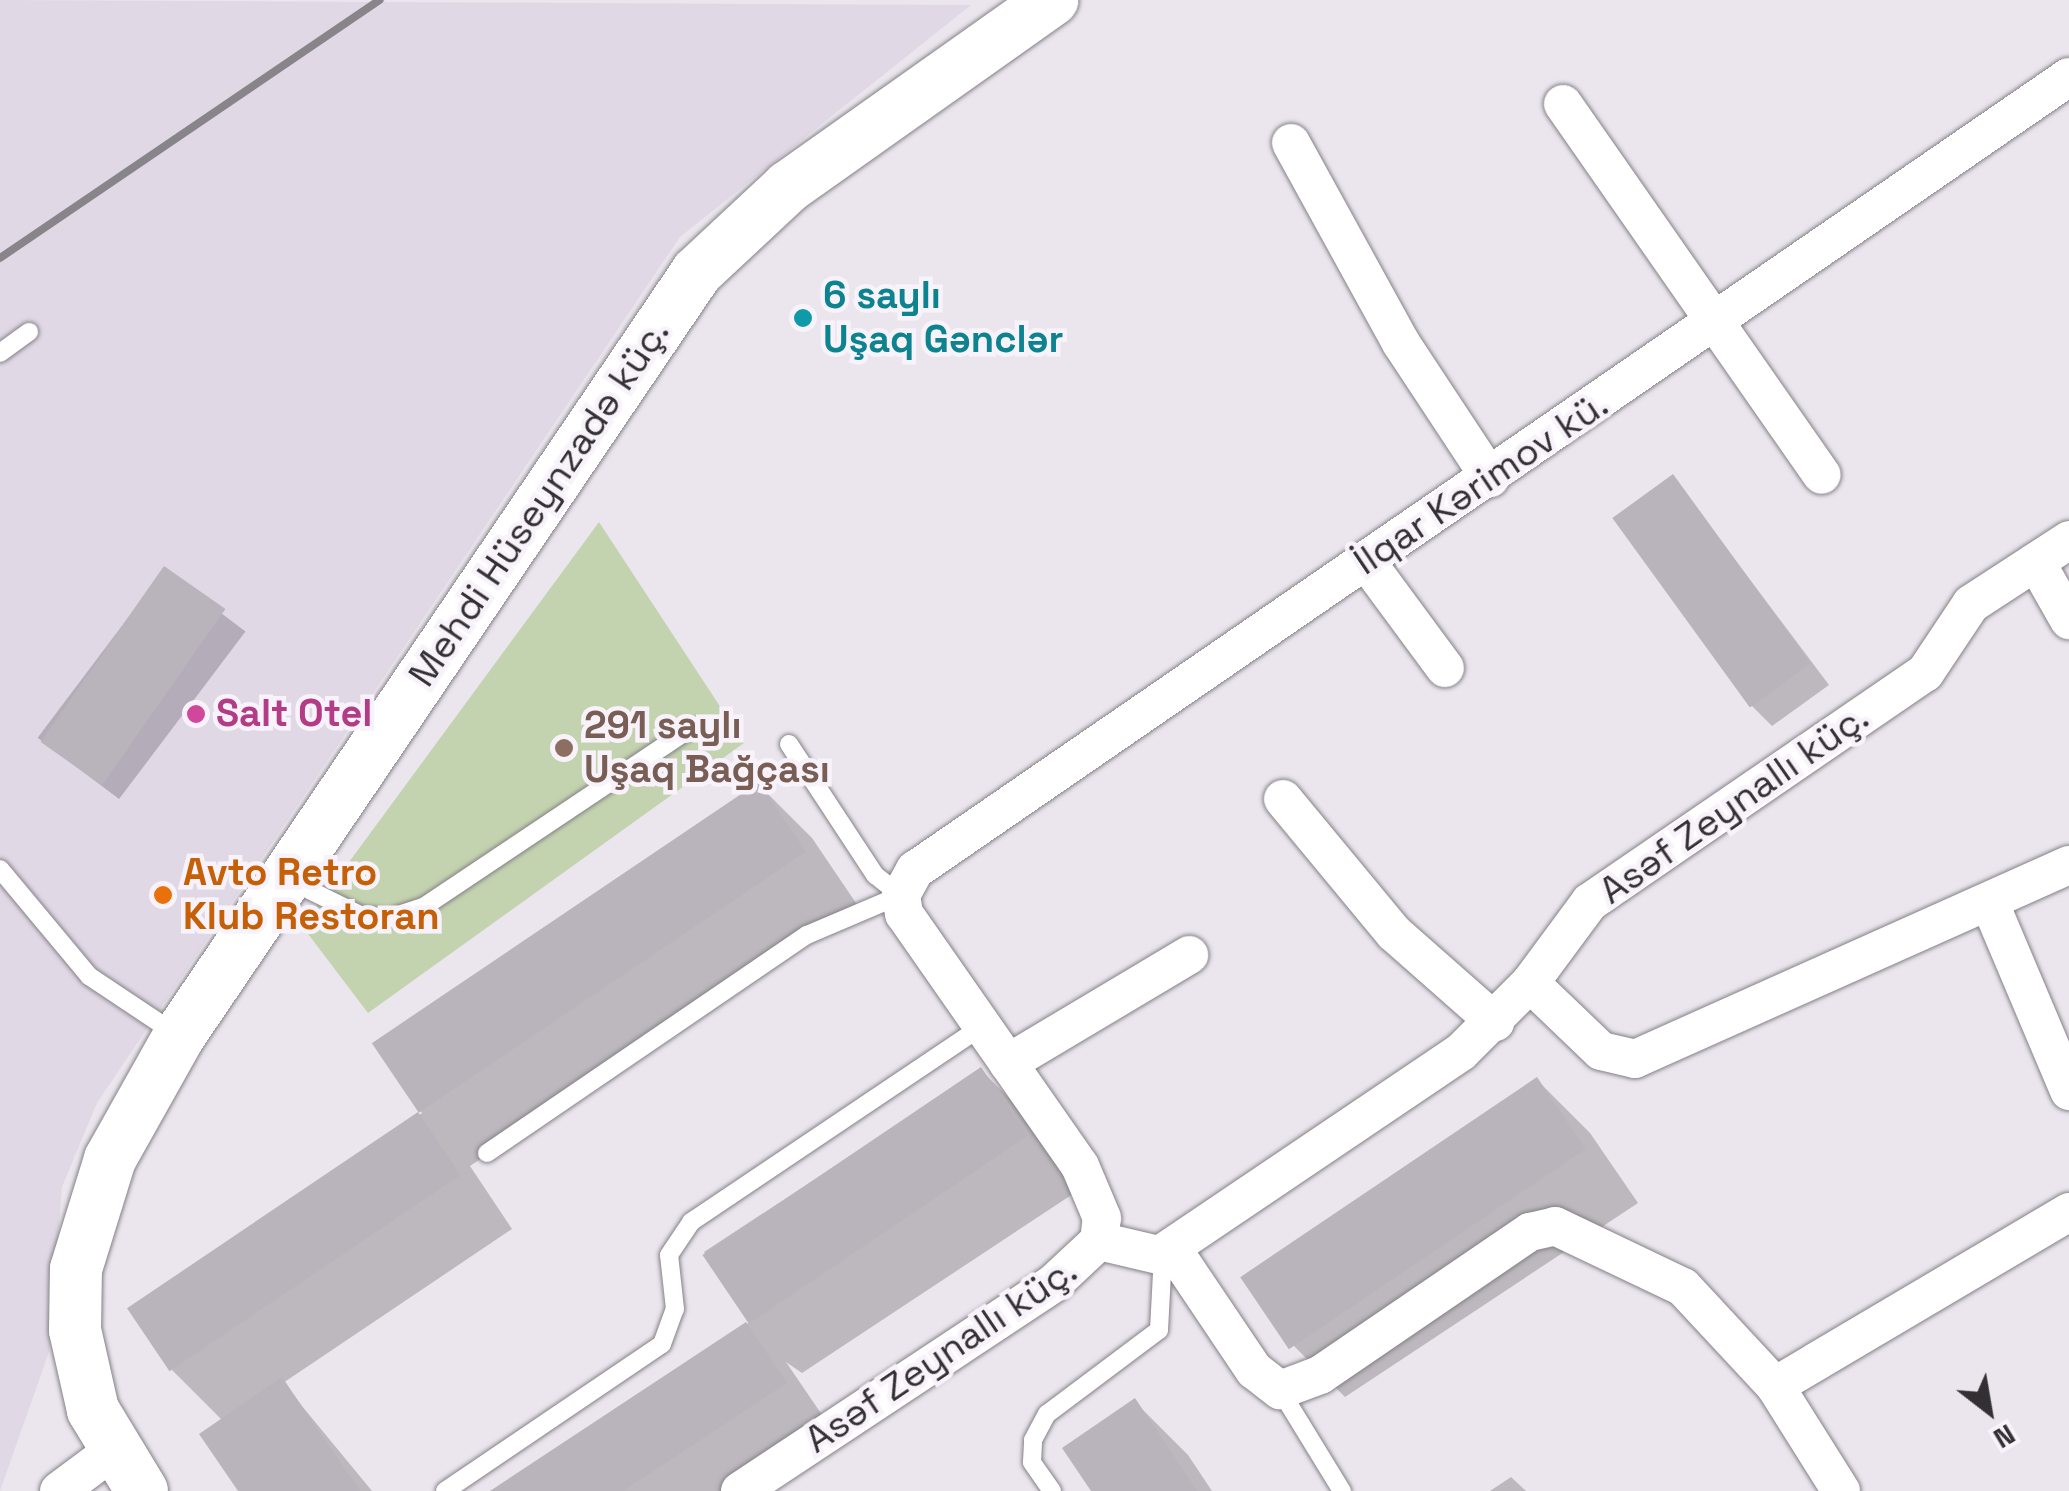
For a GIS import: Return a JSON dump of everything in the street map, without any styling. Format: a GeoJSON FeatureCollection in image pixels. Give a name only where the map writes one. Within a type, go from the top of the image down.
{"type":"FeatureCollection","features":[{"type":"Feature","properties":{"kind":"main road","name":"Mehdi Hüseynzadə küç."},"geometry":{"type":"LineString","coordinates":[[128,1470],[80,1365],[76,1269],[110,1158],[178,1036],[698,272],[788,187],[1052,0]]}},
{"type":"Feature","properties":{"kind":"street","name":"İlqar Kərimov kü."},"geometry":{"type":"LineString","coordinates":[[900,895],[944,845],[1719,323],[2069,77]]}},
{"type":"Feature","properties":{"kind":"street"},"geometry":{"type":"LineString","coordinates":[[1563,104],[1822,474]]}},
{"type":"Feature","properties":{"kind":"street"},"geometry":{"type":"LineString","coordinates":[[1291,143],[1401,343],[1490,478]]}},
{"type":"Feature","properties":{"kind":"street","name":"Asəf Zeynallı küç."},"geometry":{"type":"LineString","coordinates":[[1163,1253],[1495,1022],[1530,984],[1590,902],[1925,674],[1971,604],[2069,540]]}},
{"type":"Feature","properties":{"kind":"street"},"geometry":{"type":"LineString","coordinates":[[1366,561],[1446,668]]}},
{"type":"Feature","properties":{"kind":"street"},"geometry":{"type":"LineString","coordinates":[[2036,562],[2069,620]]}},
{"type":"Feature","properties":{"kind":"street"},"geometry":{"type":"LineString","coordinates":[[1283,799],[1394,933],[1495,1022]]}},
{"type":"Feature","properties":{"kind":"street"},"geometry":{"type":"LineString","coordinates":[[1530,984],[1601,1051],[1635,1060],[1991,906],[2069,865]]}},
{"type":"Feature","properties":{"kind":"street","name":"Asəf Zeynallı küç."},"geometry":{"type":"LineString","coordinates":[[740,1491],[1054,1282],[1099,1241],[1102,1218],[1088,1181],[917,939],[900,895]]}},
{"type":"Feature","properties":{"kind":"street"},"geometry":{"type":"LineString","coordinates":[[1991,906],[2069,1091]]}},
{"type":"Feature","properties":{"kind":"street"},"geometry":{"type":"LineString","coordinates":[[1008,1063],[1189,956]]}},
{"type":"Feature","properties":{"kind":"street"},"geometry":{"type":"LineString","coordinates":[[1776,1386],[2069,1212]]}},
{"type":"Feature","properties":{"kind":"street"},"geometry":{"type":"LineString","coordinates":[[1099,1241],[1163,1253],[1198,1280],[1254,1370],[1280,1390],[1320,1374],[1530,1232],[1555,1226],[1683,1287],[1776,1386],[1841,1491]]}},
{"type":"Feature","properties":{"kind":"street"},"geometry":{"type":"LineString","coordinates":[[60,1491],[128,1470]]}},
{"type":"Feature","properties":{"kind":"lane"},"geometry":{"type":"LineString","coordinates":[[0,353],[29,332]]}},
{"type":"Feature","properties":{"kind":"lane"},"geometry":{"type":"LineString","coordinates":[[286,878],[360,916],[425,906],[692,727]]}},
{"type":"Feature","properties":{"kind":"lane"},"geometry":{"type":"LineString","coordinates":[[487,1153],[807,935],[900,895],[875,875],[789,744]]}},
{"type":"Feature","properties":{"kind":"lane"},"geometry":{"type":"LineString","coordinates":[[0,869],[89,976],[178,1036]]}},
{"type":"Feature","properties":{"kind":"lane"},"geometry":{"type":"LineString","coordinates":[[445,1491],[662,1344],[674,1309],[668,1256],[691,1222],[981,1027]]}},
{"type":"Feature","properties":{"kind":"lane"},"geometry":{"type":"LineString","coordinates":[[1052,1491],[1032,1462],[1033,1440],[1047,1414],[1159,1330],[1163,1253]]}},
{"type":"Feature","properties":{"kind":"lane"},"geometry":{"type":"LineString","coordinates":[[1280,1390],[1342,1491]]}},
{"type":"Feature","properties":{"kind":"shaded area"},"geometry":{"type":"Polygon","coordinates":[[[0,0],[971,5],[680,237],[97,1103],[62,1187],[49,1352],[0,1491],[0,0]]]}},
{"type":"Feature","properties":{"kind":"green space"},"geometry":{"type":"Polygon","coordinates":[[[599,522],[744,743],[368,1013],[302,926],[599,522]]]}},
{"type":"Feature","properties":{"kind":"building"},"geometry":{"type":"Polygon","coordinates":[[[1673,474],[1811,663],[1750,707],[1612,518],[1673,474]]]}},
{"type":"Feature","properties":{"kind":"building"},"geometry":{"type":"Polygon","coordinates":[[[164,566],[225,609],[102,785],[41,742],[164,566]]]}},
{"type":"Feature","properties":{"kind":"building"},"geometry":{"type":"Polygon","coordinates":[[[759,782],[806,852],[419,1113],[372,1043],[759,782]]]}},
{"type":"Feature","properties":{"kind":"building"},"geometry":{"type":"Polygon","coordinates":[[[981,1067],[1027,1136],[749,1324],[702,1255],[981,1067]]]}},
{"type":"Feature","properties":{"kind":"building"},"geometry":{"type":"Polygon","coordinates":[[[1537,1077],[1586,1149],[1289,1349],[1240,1277],[1537,1077]]]}},
{"type":"Feature","properties":{"kind":"building"},"geometry":{"type":"Polygon","coordinates":[[[418,1112],[460,1175],[170,1371],[127,1308],[418,1112]]]}},
{"type":"Feature","properties":{"kind":"building"},"geometry":{"type":"Polygon","coordinates":[[[746,1322],[787,1383],[623,1491],[490,1491],[746,1322]]]}},
{"type":"Feature","properties":{"kind":"building"},"geometry":{"type":"Polygon","coordinates":[[[282,1377],[360,1491],[238,1491],[199,1434],[282,1377]]]}},
{"type":"Feature","properties":{"kind":"building"},"geometry":{"type":"Polygon","coordinates":[[[1135,1398],[1197,1491],[1091,1491],[1062,1448],[1135,1398]]]}},
{"type":"Feature","properties":{"kind":"railway"},"geometry":{"type":"LineString","coordinates":[[0,258],[380,0]]}},
{"type":"Feature","properties":{"kind":"place","name":"6 saylı Uşaq Gənclər"},"geometry":{"type":"Point","coordinates":[803,318]}},
{"type":"Feature","properties":{"kind":"place","name":"Salt Otel"},"geometry":{"type":"Point","coordinates":[196,714]}},
{"type":"Feature","properties":{"kind":"place","name":"291 saylı Uşaq Bağçası"},"geometry":{"type":"Point","coordinates":[564,748]}},
{"type":"Feature","properties":{"kind":"place","name":"Avto Retro Klub Restoran"},"geometry":{"type":"Point","coordinates":[163,895]}}]}
